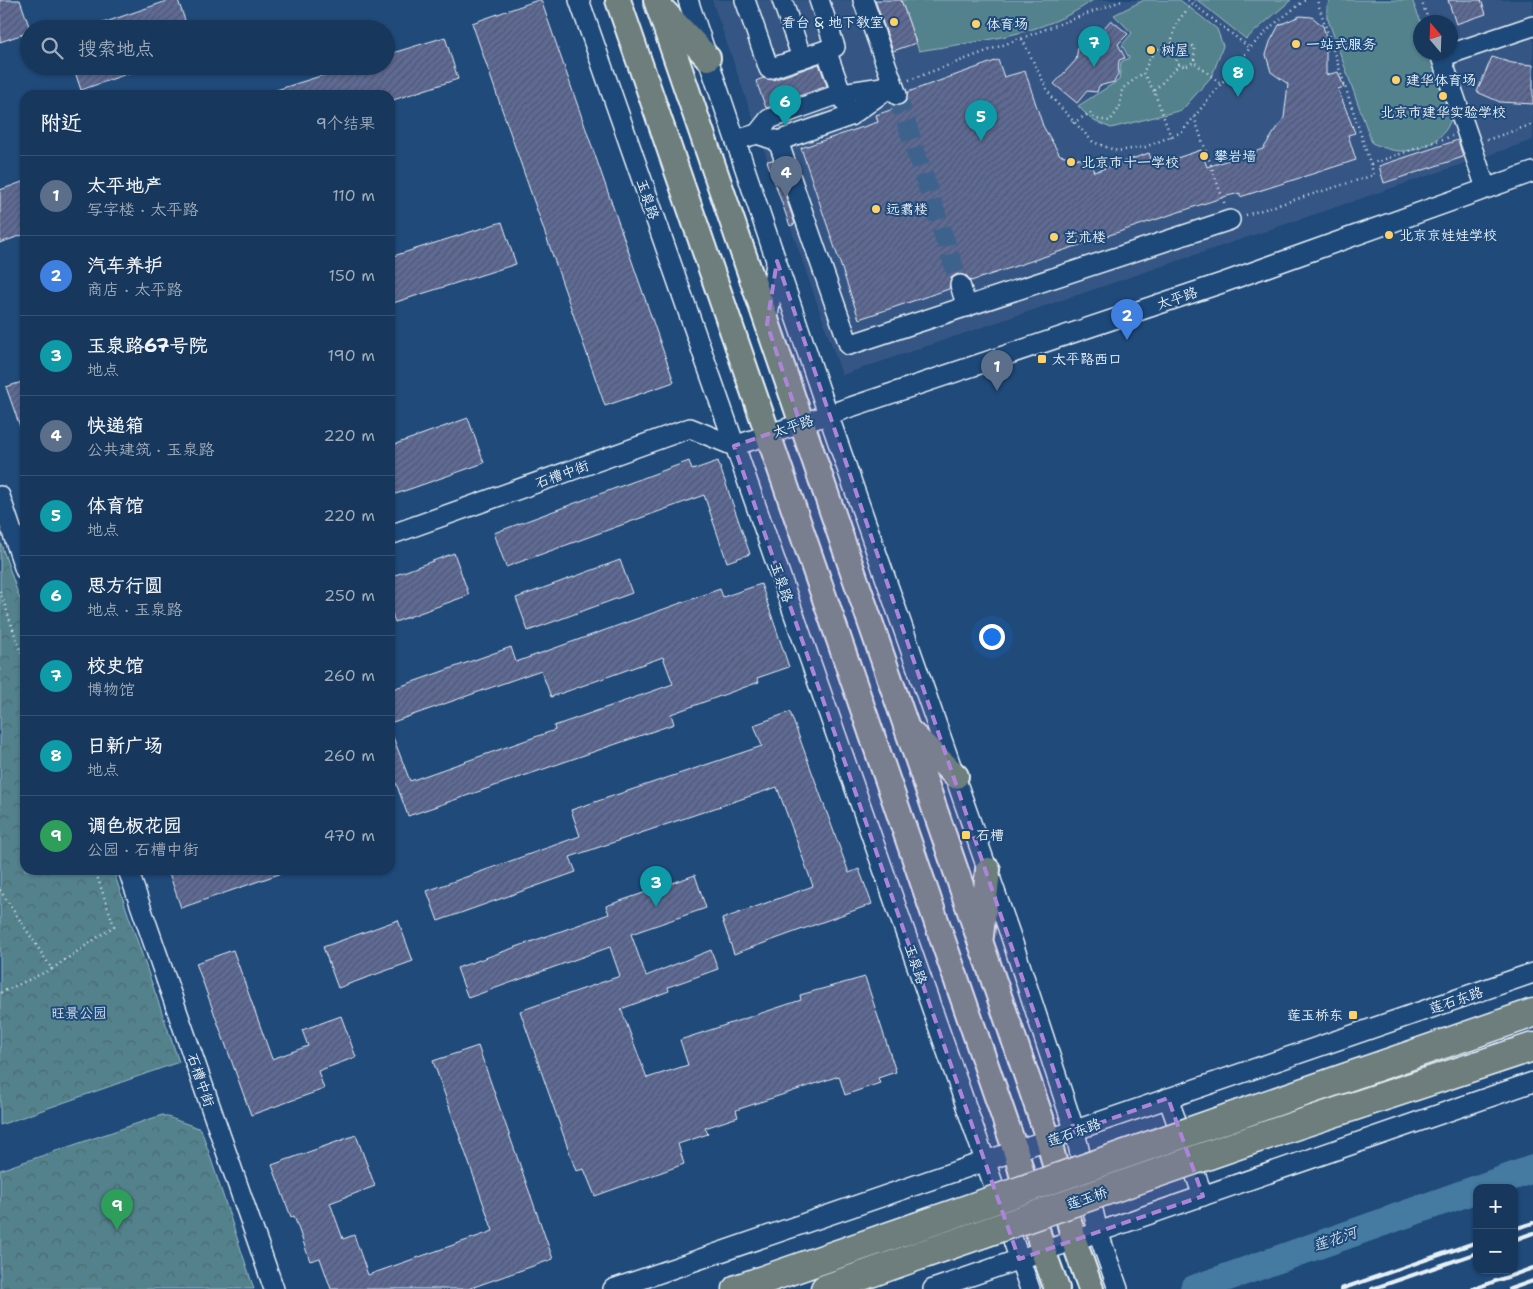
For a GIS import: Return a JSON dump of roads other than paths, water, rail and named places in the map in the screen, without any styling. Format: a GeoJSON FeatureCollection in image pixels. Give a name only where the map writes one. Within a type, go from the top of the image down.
{"type":"FeatureCollection","features":[{"type":"Feature","properties":{"kind":"highway"},"geometry":{"type":"LineString","coordinates":[[737,1289],[1533,1013]]}},
{"type":"Feature","properties":{"kind":"highway","name":"莲玉桥"},"geometry":{"type":"LineString","coordinates":[[825,1289],[1249,1142],[1533,1047]]}},
{"type":"Feature","properties":{"kind":"main road"},"geometry":{"type":"LineString","coordinates":[[618,0],[1016,1152],[1043,1251],[1057,1289]]}},
{"type":"Feature","properties":{"kind":"main road"},"geometry":{"type":"LineString","coordinates":[[657,2],[708,58]]}},
{"type":"Feature","properties":{"kind":"main road"},"geometry":{"type":"LineString","coordinates":[[657,2],[1048,1141],[1074,1240],[1090,1285]]}},
{"type":"Feature","properties":{"kind":"main road"},"geometry":{"type":"LineString","coordinates":[[906,728],[956,776]]}},
{"type":"Feature","properties":{"kind":"main road"},"geometry":{"type":"LineString","coordinates":[[980,943],[988,870]]}},
{"type":"Feature","properties":{"kind":"street","name":"玉泉路"},"geometry":{"type":"LineString","coordinates":[[579,0],[1030,1289]]}},
{"type":"Feature","properties":{"kind":"street"},"geometry":{"type":"LineString","coordinates":[[688,0],[828,414],[988,870],[1075,1132],[1098,1232],[1116,1281]]}},
{"type":"Feature","properties":{"kind":"street"},"geometry":{"type":"LineString","coordinates":[[745,0],[769,68],[835,47],[819,0]]}},
{"type":"Feature","properties":{"kind":"street"},"geometry":{"type":"LineString","coordinates":[[782,0],[802,58]]}},
{"type":"Feature","properties":{"kind":"street"},"geometry":{"type":"LineString","coordinates":[[863,0],[895,90]]}},
{"type":"Feature","properties":{"kind":"street"},"geometry":{"type":"LineString","coordinates":[[1486,188],[1442,57],[1533,26]]}},
{"type":"Feature","properties":{"kind":"street"},"geometry":{"type":"LineString","coordinates":[[826,50],[850,116]]}},
{"type":"Feature","properties":{"kind":"street"},"geometry":{"type":"LineString","coordinates":[[736,140],[757,134],[778,140],[850,116],[895,90]]}},
{"type":"Feature","properties":{"kind":"street"},"geometry":{"type":"LineString","coordinates":[[757,134],[769,119],[842,93],[895,90]]}},
{"type":"Feature","properties":{"kind":"street"},"geometry":{"type":"LineString","coordinates":[[778,140],[849,345],[1230,220]]}},
{"type":"Feature","properties":{"kind":"street","name":"太平路"},"geometry":{"type":"LineString","coordinates":[[734,446],[1222,283],[1533,172]]}},
{"type":"Feature","properties":{"kind":"street"},"geometry":{"type":"LineString","coordinates":[[767,324],[777,261]]}},
{"type":"Feature","properties":{"kind":"street"},"geometry":{"type":"LineString","coordinates":[[960,285],[967,306]]}},
{"type":"Feature","properties":{"kind":"street","name":"石槽中街"},"geometry":{"type":"LineString","coordinates":[[395,534],[690,428],[734,446]]}},
{"type":"Feature","properties":{"kind":"street"},"geometry":{"type":"LineString","coordinates":[[0,496],[20,555]]}},
{"type":"Feature","properties":{"kind":"street","name":"石槽中街"},"geometry":{"type":"LineString","coordinates":[[130,875],[274,1289]]}},
{"type":"Feature","properties":{"kind":"street","name":"莲石东路"},"geometry":{"type":"LineString","coordinates":[[613,1289],[986,1163],[1168,1098],[1533,973]]}},
{"type":"Feature","properties":{"kind":"street"},"geometry":{"type":"LineString","coordinates":[[933,1289],[1533,1082]]}},
{"type":"Feature","properties":{"kind":"street"},"geometry":{"type":"LineString","coordinates":[[1168,1098],[1203,1196]]}},
{"type":"Feature","properties":{"kind":"waterway","name":"莲花河"},"geometry":{"type":"LineString","coordinates":[[1491,1184],[1533,1169]]}},
{"type":"Feature","properties":{"kind":"waterway","name":"莲花河"},"geometry":{"type":"LineString","coordinates":[[1194,1289],[1473,1190]]}},
{"type":"Feature","properties":{"kind":"tunnel"},"geometry":{"type":"LineString","coordinates":[[897,95],[960,285]]}},
{"type":"Feature","properties":{"kind":"railway"},"geometry":{"type":"LineString","coordinates":[[1518,1228],[1533,1223]]}},
{"type":"Feature","properties":{"kind":"railway"},"geometry":{"type":"LineString","coordinates":[[1518,1239],[1533,1233]]}},
{"type":"Feature","properties":{"kind":"railway"},"geometry":{"type":"LineString","coordinates":[[1341,1289],[1473,1243]]}},
{"type":"Feature","properties":{"kind":"railway"},"geometry":{"type":"LineString","coordinates":[[1372,1289],[1473,1254]]}},
{"type":"Feature","properties":{"kind":"railway"},"geometry":{"type":"LineString","coordinates":[[1473,1289],[1533,1268]]}},
{"type":"Feature","properties":{"kind":"railway"},"geometry":{"type":"LineString","coordinates":[[1510,1289],[1533,1281]]}},
{"type":"Feature","properties":{"kind":"place","name":"看台 & 地下教室"},"geometry":{"type":"Point","coordinates":[894,22]}},
{"type":"Feature","properties":{"kind":"place","name":"体育场"},"geometry":{"type":"Point","coordinates":[976,24]}},
{"type":"Feature","properties":{"kind":"place","name":"一站式服务"},"geometry":{"type":"Point","coordinates":[1296,44]}},
{"type":"Feature","properties":{"kind":"place","name":"树屋"},"geometry":{"type":"Point","coordinates":[1151,50]}},
{"type":"Feature","properties":{"kind":"place","name":"校史馆"},"geometry":{"type":"Point","coordinates":[1094,67]}},
{"type":"Feature","properties":{"kind":"place","name":"建华体育场"},"geometry":{"type":"Point","coordinates":[1396,80]}},
{"type":"Feature","properties":{"kind":"place","name":"北京市建华实验学校"},"geometry":{"type":"Point","coordinates":[1443,96]}},
{"type":"Feature","properties":{"kind":"place","name":"日新广场"},"geometry":{"type":"Point","coordinates":[1238,97]}},
{"type":"Feature","properties":{"kind":"place","name":"思方行圆"},"geometry":{"type":"Point","coordinates":[785,126]}},
{"type":"Feature","properties":{"kind":"place","name":"体育馆"},"geometry":{"type":"Point","coordinates":[981,141]}},
{"type":"Feature","properties":{"kind":"place","name":"攀岩墙"},"geometry":{"type":"Point","coordinates":[1204,156]}},
{"type":"Feature","properties":{"kind":"place","name":"北京市十一学校"},"geometry":{"type":"Point","coordinates":[1071,162]}},
{"type":"Feature","properties":{"kind":"place","name":"快递箱"},"geometry":{"type":"Point","coordinates":[786,197]}},
{"type":"Feature","properties":{"kind":"place","name":"远翥楼"},"geometry":{"type":"Point","coordinates":[876,209]}},
{"type":"Feature","properties":{"kind":"place","name":"北京京娃娃学校"},"geometry":{"type":"Point","coordinates":[1389,235]}},
{"type":"Feature","properties":{"kind":"place","name":"艺术楼"},"geometry":{"type":"Point","coordinates":[1054,237]}},
{"type":"Feature","properties":{"kind":"place","name":"汽车养护"},"geometry":{"type":"Point","coordinates":[1127,340]}},
{"type":"Feature","properties":{"kind":"place","name":"太平路西口"},"geometry":{"type":"Point","coordinates":[1042,359]}},
{"type":"Feature","properties":{"kind":"place","name":"太平地产"},"geometry":{"type":"Point","coordinates":[997,391]}},
{"type":"Feature","properties":{"kind":"place","name":"石槽"},"geometry":{"type":"Point","coordinates":[966,835]}},
{"type":"Feature","properties":{"kind":"place","name":"玉泉路67号院"},"geometry":{"type":"Point","coordinates":[656,907]}},
{"type":"Feature","properties":{"kind":"place","name":"莲玉桥东"},"geometry":{"type":"Point","coordinates":[1353,1015]}},
{"type":"Feature","properties":{"kind":"place","name":"调色板花园"},"geometry":{"type":"Point","coordinates":[117,1230]}},
{"type":"Feature","properties":{"kind":"park label","name":"旺景公园"},"geometry":{"type":"Point","coordinates":[79,1013]}}]}
